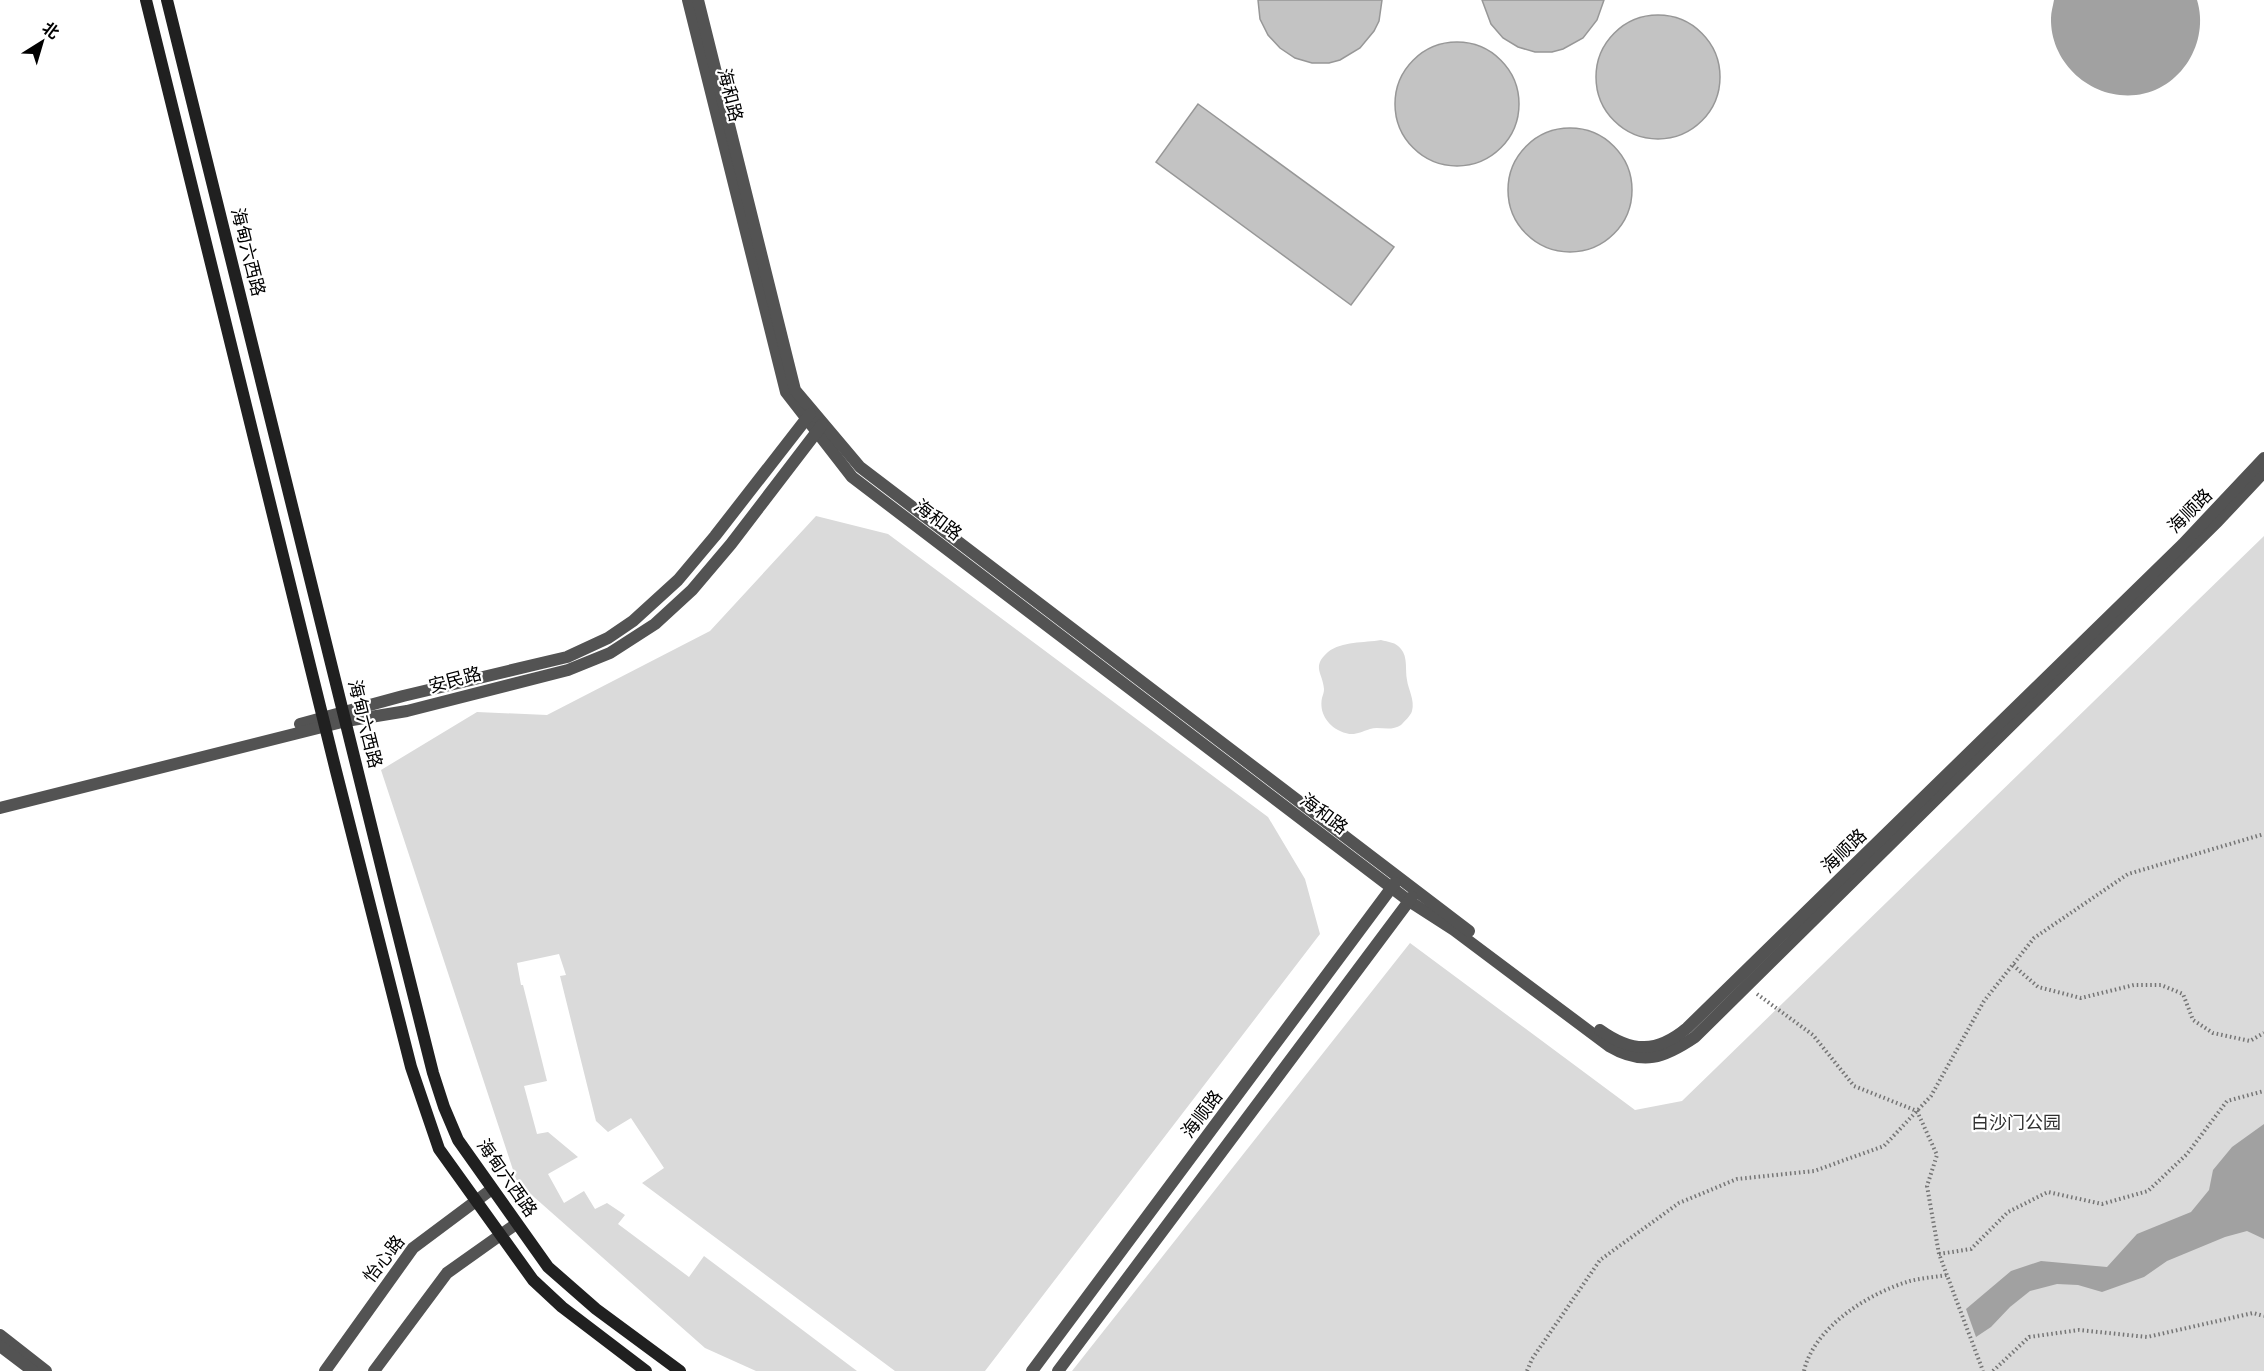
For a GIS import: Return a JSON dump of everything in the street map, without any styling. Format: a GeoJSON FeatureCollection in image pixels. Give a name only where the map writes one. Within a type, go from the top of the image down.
{"type":"FeatureCollection","features":[{"type":"Feature","properties":{"kind":"main road","name":"海甸六西路"},"geometry":{"type":"LineString","coordinates":[[146,0],[418,1093],[439,1149],[532,1280],[573,1316],[646,1371]]}},
{"type":"Feature","properties":{"kind":"main road","name":"海甸六西路"},"geometry":{"type":"LineString","coordinates":[[167,0],[436,1085],[458,1140],[548,1267],[596,1309],[680,1371]]}},
{"type":"Feature","properties":{"kind":"street","name":"海和路"},"geometry":{"type":"LineString","coordinates":[[688,0],[786,392],[861,467],[1416,891]]}},
{"type":"Feature","properties":{"kind":"street","name":"海和路"},"geometry":{"type":"LineString","coordinates":[[698,0],[795,390],[810,414]]}},
{"type":"Feature","properties":{"kind":"street","name":"安民路"},"geometry":{"type":"LineString","coordinates":[[0,800],[345,717],[403,696],[567,657],[608,638],[633,621],[678,580],[810,414]]}},
{"type":"Feature","properties":{"kind":"street","name":"安民路"},"geometry":{"type":"LineString","coordinates":[[345,717],[407,711],[568,670],[592,662],[618,648],[655,624],[692,590],[821,427]]}},
{"type":"Feature","properties":{"kind":"street","name":"海和路"},"geometry":{"type":"LineString","coordinates":[[821,427],[852,477],[1408,901]]}},
{"type":"Feature","properties":{"kind":"street","name":"海顺路"},"geometry":{"type":"LineString","coordinates":[[1416,891],[1614,1039],[1645,1047],[1663,1044],[1687,1028],[1886,835],[2183,544],[2264,458]]}},
{"type":"Feature","properties":{"kind":"street","name":"海顺路"},"geometry":{"type":"LineString","coordinates":[[1408,901],[1454,930],[1618,1051],[1640,1058],[1660,1056],[1670,1052],[1695,1037],[2218,521],[2264,472]]}},
{"type":"Feature","properties":{"kind":"street","name":"安民路"},"geometry":{"type":"LineString","coordinates":[[0,808],[324,722]]}},
{"type":"Feature","properties":{"kind":"street","name":"海顺路"},"geometry":{"type":"LineString","coordinates":[[1032,1371],[1399,877]]}},
{"type":"Feature","properties":{"kind":"street"},"geometry":{"type":"LineString","coordinates":[[1058,1371],[1416,891]]}},
{"type":"Feature","properties":{"kind":"street","name":"怡心路"},"geometry":{"type":"LineString","coordinates":[[325,1371],[413,1248],[492,1189]]}},
{"type":"Feature","properties":{"kind":"street"},"geometry":{"type":"LineString","coordinates":[[374,1371],[447,1273],[516,1224]]}},
{"type":"Feature","properties":{"kind":"street"},"geometry":{"type":"LineString","coordinates":[[0,1335],[46,1371]]}},
{"type":"Feature","properties":{"kind":"street"},"geometry":{"type":"LineString","coordinates":[[0,1346],[33,1371]]}},
{"type":"Feature","properties":{"kind":"path"},"geometry":{"type":"LineString","coordinates":[[1527,1371],[1532,1359],[1600,1260],[1679,1203],[1737,1179],[1814,1171],[1884,1146],[1931,1096],[1984,1001],[2034,938],[2128,874],[2264,834]]}},
{"type":"Feature","properties":{"kind":"path"},"geometry":{"type":"LineString","coordinates":[[2013,965],[2038,987],[2081,998],[2134,985],[2161,985],[2183,994],[2193,1020],[2213,1033],[2250,1041],[2264,1033]]}},
{"type":"Feature","properties":{"kind":"path"},"geometry":{"type":"LineString","coordinates":[[1750,988],[1813,1035],[1854,1086],[1917,1111],[1937,1155],[1927,1186],[1940,1254],[1983,1371]]}},
{"type":"Feature","properties":{"kind":"path"},"geometry":{"type":"LineString","coordinates":[[1940,1254],[1971,1249],[2008,1212],[2048,1192],[2102,1204],[2148,1191],[2187,1154],[2227,1101],[2264,1091]]}},
{"type":"Feature","properties":{"kind":"path"},"geometry":{"type":"LineString","coordinates":[[1804,1371],[1807,1358],[1824,1333],[1856,1307],[1880,1292],[1912,1280],[1947,1275]]}},
{"type":"Feature","properties":{"kind":"path"},"geometry":{"type":"LineString","coordinates":[[1994,1371],[2029,1337],[2079,1330],[2147,1337],[2253,1313],[2264,1316]]}},
{"type":"Feature","properties":{"kind":"green space"},"geometry":{"type":"Polygon","coordinates":[[[816,516],[888,534],[1268,817],[1305,879],[1320,934],[985,1371],[895,1371],[642,1183],[664,1168],[631,1118],[608,1132],[596,1121],[560,976],[566,975],[559,954],[517,963],[547,1081],[524,1086],[537,1134],[548,1132],[578,1157],[548,1174],[564,1203],[584,1191],[595,1209],[607,1203],[625,1215],[618,1224],[689,1277],[704,1256],[857,1371],[756,1371],[705,1348],[517,1182],[381,770],[477,712],[547,715],[710,631],[816,516]]]}},
{"type":"Feature","properties":{"kind":"green space","name":"白沙门公园"},"geometry":{"type":"Polygon","coordinates":[[[2264,536],[2264,1371],[1072,1371],[1410,943],[1635,1110],[1682,1101],[2264,536]]]}},
{"type":"Feature","properties":{"kind":"green space"},"geometry":{"type":"Polygon","coordinates":[[[1381,640],[1397,645],[1403,652],[1413,703],[1411,713],[1397,727],[1374,728],[1352,734],[1340,731],[1328,722],[1323,713],[1321,703],[1324,689],[1319,670],[1320,662],[1334,648],[1381,640]]]}},
{"type":"Feature","properties":{"kind":"shaded area"},"geometry":{"type":"Polygon","coordinates":[[[2054,0],[2197,0],[2200,16],[2195,47],[2179,74],[2152,91],[2136,95],[2119,95],[2104,91],[2089,85],[2076,75],[2058,50],[2051,18],[2054,0]]]}},
{"type":"Feature","properties":{"kind":"shaded area"},"geometry":{"type":"Polygon","coordinates":[[[2264,1124],[2264,1239],[2247,1231],[2225,1237],[2167,1261],[2144,1277],[2102,1292],[2078,1285],[2057,1284],[2030,1291],[2010,1307],[1991,1327],[1976,1337],[1966,1309],[2011,1271],[2041,1261],[2107,1267],[2137,1234],[2191,1212],[2209,1190],[2213,1170],[2232,1147],[2264,1124]]]}},
{"type":"Feature","properties":{"kind":"building"},"geometry":{"type":"Polygon","coordinates":[[[1258,0],[1382,0],[1379,21],[1360,48],[1340,60],[1329,63],[1312,63],[1295,58],[1280,48],[1268,35],[1260,19],[1258,0]]]}},
{"type":"Feature","properties":{"kind":"building"},"geometry":{"type":"Polygon","coordinates":[[[1482,0],[1604,0],[1597,20],[1583,38],[1563,49],[1552,52],[1535,52],[1518,47],[1503,38],[1491,24],[1482,0]]]}},
{"type":"Feature","properties":{"kind":"building"},"geometry":{"type":"Polygon","coordinates":[[[1658,15],[1682,20],[1702,33],[1715,53],[1720,77],[1715,101],[1702,121],[1682,134],[1658,139],[1634,134],[1614,121],[1601,101],[1596,77],[1601,53],[1614,33],[1634,20],[1658,15]]]}},
{"type":"Feature","properties":{"kind":"building"},"geometry":{"type":"Polygon","coordinates":[[[1457,42],[1481,47],[1501,60],[1514,80],[1519,104],[1514,128],[1501,148],[1481,161],[1457,166],[1433,161],[1413,148],[1400,128],[1395,104],[1400,80],[1413,60],[1433,47],[1457,42]]]}},
{"type":"Feature","properties":{"kind":"building"},"geometry":{"type":"Polygon","coordinates":[[[1198,104],[1394,247],[1351,305],[1156,162],[1198,104]]]}},
{"type":"Feature","properties":{"kind":"building"},"geometry":{"type":"Polygon","coordinates":[[[1570,128],[1594,133],[1614,146],[1627,166],[1632,190],[1627,214],[1614,234],[1594,247],[1570,252],[1546,247],[1526,234],[1513,214],[1508,190],[1513,166],[1526,146],[1546,133],[1570,128]]]}}]}
